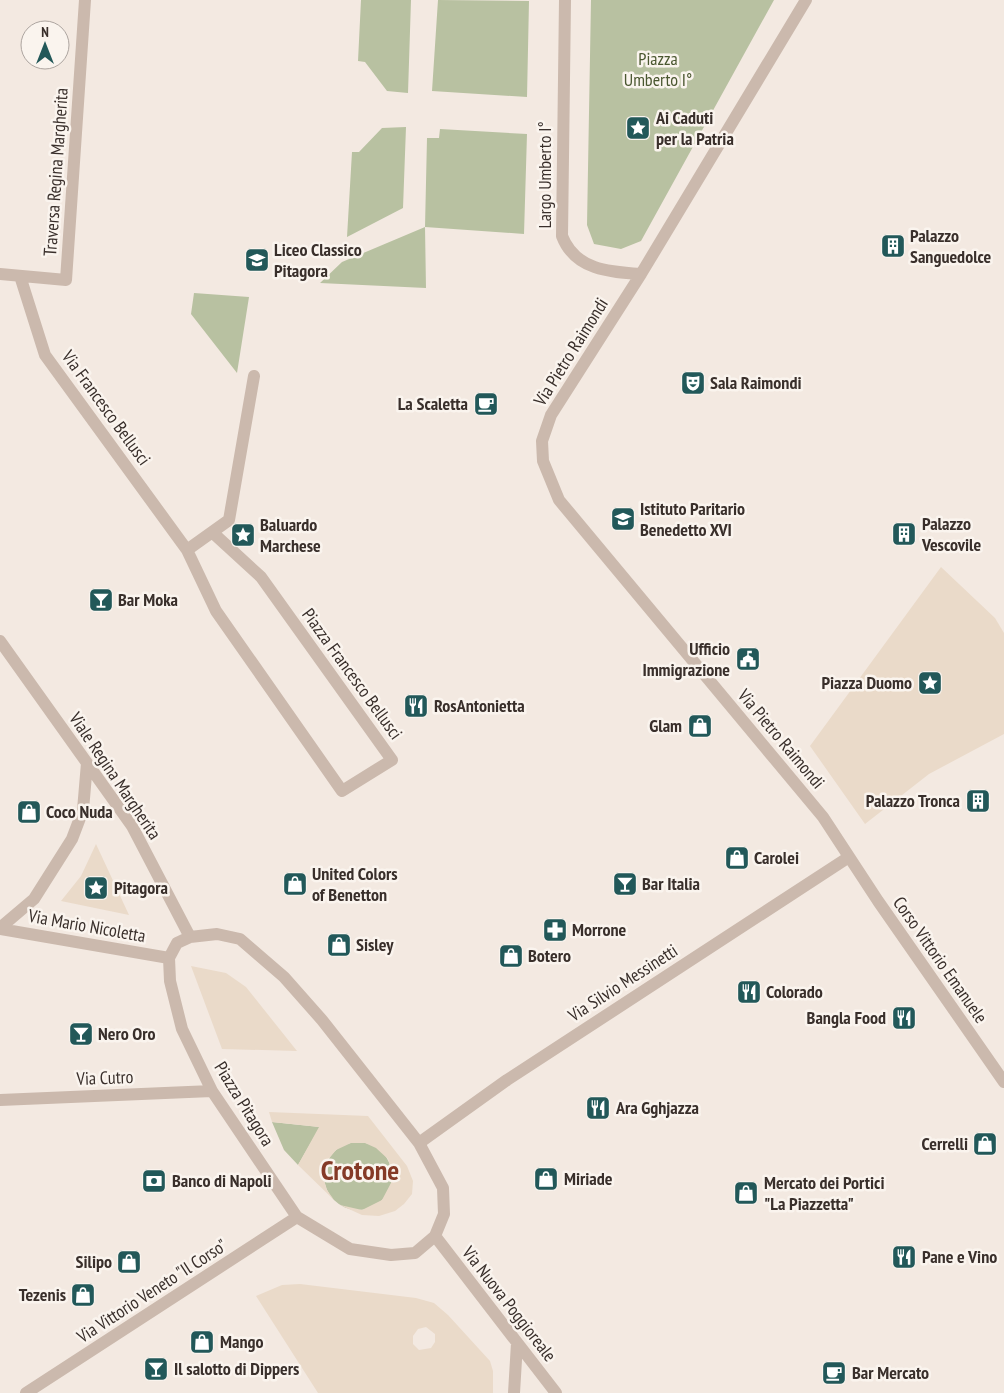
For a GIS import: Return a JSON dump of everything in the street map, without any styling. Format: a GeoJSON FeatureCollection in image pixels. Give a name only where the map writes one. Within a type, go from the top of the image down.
{"type":"FeatureCollection","features":[{"type":"Feature","properties":{"kind":"street","name":"Traversa Regina Margherita"},"geometry":{"type":"LineString","coordinates":[[0,274],[66,280],[85,0]]}},
{"type":"Feature","properties":{"kind":"street","name":"Largo Umberto I°"},"geometry":{"type":"LineString","coordinates":[[565,0],[562,236],[567,250],[578,259],[597,268],[641,274]]}},
{"type":"Feature","properties":{"kind":"street"},"geometry":{"type":"LineString","coordinates":[[641,274],[806,0]]}},
{"type":"Feature","properties":{"kind":"street","name":"Via Pietro Raimondi"},"geometry":{"type":"LineString","coordinates":[[641,274],[551,415],[542,442],[543,461],[559,500],[802,791],[823,817],[849,857]]}},
{"type":"Feature","properties":{"kind":"street","name":"Via Francesco Bellusci"},"geometry":{"type":"LineString","coordinates":[[20,276],[45,355],[187,550]]}},
{"type":"Feature","properties":{"kind":"street"},"geometry":{"type":"LineString","coordinates":[[187,550],[229,520],[254,376]]}},
{"type":"Feature","properties":{"kind":"street","name":"Piazza Francesco Bellusci"},"geometry":{"type":"LineString","coordinates":[[187,550],[216,611],[342,791],[392,760],[261,577],[212,532]]}},
{"type":"Feature","properties":{"kind":"street","name":"Viale Regina Margherita"},"geometry":{"type":"LineString","coordinates":[[0,642],[132,826],[190,938]]}},
{"type":"Feature","properties":{"kind":"street"},"geometry":{"type":"LineString","coordinates":[[0,929],[34,899],[72,838],[83,810],[87,763]]}},
{"type":"Feature","properties":{"kind":"street","name":"Corso Vittorio Emanuele"},"geometry":{"type":"LineString","coordinates":[[849,857],[1004,1082]]}},
{"type":"Feature","properties":{"kind":"street","name":"Via Silvio Messinetti"},"geometry":{"type":"LineString","coordinates":[[419,1143],[506,1080],[849,857]]}},
{"type":"Feature","properties":{"kind":"street","name":"Via Mario Nicoletta"},"geometry":{"type":"LineString","coordinates":[[0,929],[169,958]]}},
{"type":"Feature","properties":{"kind":"street","name":"Piazza Pitagora"},"geometry":{"type":"LineString","coordinates":[[169,958],[170,981],[182,1029],[212,1091],[297,1217],[350,1249],[391,1255],[415,1253],[434,1236],[444,1214],[443,1188],[419,1143],[322,1020],[284,977],[240,939],[217,934],[190,938]]}},
{"type":"Feature","properties":{"kind":"street"},"geometry":{"type":"LineString","coordinates":[[169,958],[177,943],[190,938]]}},
{"type":"Feature","properties":{"kind":"street","name":"Via Cutro"},"geometry":{"type":"LineString","coordinates":[[0,1100],[212,1091]]}},
{"type":"Feature","properties":{"kind":"street","name":"Via Vittorio Veneto \"Il Corso\""},"geometry":{"type":"LineString","coordinates":[[26,1393],[297,1217]]}},
{"type":"Feature","properties":{"kind":"street","name":"Via Nuova Poggioreale"},"geometry":{"type":"LineString","coordinates":[[434,1236],[556,1393]]}},
{"type":"Feature","properties":{"kind":"street"},"geometry":{"type":"LineString","coordinates":[[514,1393],[517,1343]]}},
{"type":"Feature","properties":{"kind":"green space"},"geometry":{"type":"Polygon","coordinates":[[[361,0],[411,0],[408,93],[387,91],[365,62],[358,61],[361,0]]]}},
{"type":"Feature","properties":{"kind":"green space"},"geometry":{"type":"Polygon","coordinates":[[[438,0],[529,1],[527,97],[432,91],[438,0]]]}},
{"type":"Feature","properties":{"kind":"green space","name":"Piazza Umberto I°"},"geometry":{"type":"Polygon","coordinates":[[[591,0],[774,0],[641,241],[621,249],[594,244],[587,225],[591,0]]]}},
{"type":"Feature","properties":{"kind":"green space"},"geometry":{"type":"Polygon","coordinates":[[[406,127],[403,208],[347,237],[352,152],[359,152],[382,128],[406,127]]]}},
{"type":"Feature","properties":{"kind":"green space"},"geometry":{"type":"Polygon","coordinates":[[[440,129],[527,134],[524,234],[425,227],[427,138],[439,138],[440,129]]]}},
{"type":"Feature","properties":{"kind":"green space"},"geometry":{"type":"Polygon","coordinates":[[[425,227],[426,288],[320,283],[342,262],[425,227]]]}},
{"type":"Feature","properties":{"kind":"green space"},"geometry":{"type":"Polygon","coordinates":[[[194,293],[249,297],[237,373],[191,314],[194,293]]]}},
{"type":"Feature","properties":{"kind":"green space"},"geometry":{"type":"Polygon","coordinates":[[[272,1122],[320,1127],[298,1165],[284,1150],[272,1122]]]}},
{"type":"Feature","properties":{"kind":"green space"},"geometry":{"type":"Polygon","coordinates":[[[358,1142],[371,1145],[382,1152],[389,1163],[392,1176],[389,1189],[382,1200],[371,1207],[358,1210],[345,1207],[334,1200],[327,1189],[324,1176],[327,1163],[334,1152],[345,1145],[358,1142]]]}},
{"type":"Feature","properties":{"kind":"shaded area","name":"Piazza Duomo"},"geometry":{"type":"Polygon","coordinates":[[[941,567],[995,618],[1004,633],[1004,734],[929,774],[865,824],[810,746],[941,567]]]}},
{"type":"Feature","properties":{"kind":"shaded area"},"geometry":{"type":"Polygon","coordinates":[[[96,844],[129,915],[61,901],[81,876],[96,844]]]}},
{"type":"Feature","properties":{"kind":"shaded area"},"geometry":{"type":"Polygon","coordinates":[[[191,966],[226,973],[246,987],[297,1051],[222,1049],[191,966]]]}},
{"type":"Feature","properties":{"kind":"shaded area"},"geometry":{"type":"Polygon","coordinates":[[[269,1112],[368,1116],[407,1166],[413,1181],[412,1194],[395,1211],[379,1216],[362,1215],[340,1205],[362,1210],[382,1200],[392,1181],[388,1159],[376,1148],[365,1143],[351,1143],[336,1150],[327,1161],[324,1180],[327,1190],[334,1200],[298,1165],[319,1127],[272,1122],[269,1112]]]}},
{"type":"Feature","properties":{"kind":"shaded area"},"geometry":{"type":"Polygon","coordinates":[[[300,1284],[416,1298],[434,1303],[448,1315],[490,1361],[493,1371],[493,1393],[318,1393],[256,1296],[282,1285],[300,1284]],[[426,1327],[418,1329],[413,1336],[413,1344],[419,1350],[431,1348],[435,1342],[435,1334],[426,1327]]]}},
{"type":"Feature","properties":{"kind":"place","name":"Ai Caduti per la Patria"},"geometry":{"type":"Point","coordinates":[638,128]}},
{"type":"Feature","properties":{"kind":"place","name":"Palazzo Sanguedolce"},"geometry":{"type":"Point","coordinates":[893,246]}},
{"type":"Feature","properties":{"kind":"place","name":"Liceo Classico Pitagora"},"geometry":{"type":"Point","coordinates":[257,260]}},
{"type":"Feature","properties":{"kind":"place","name":"Sala Raimondi"},"geometry":{"type":"Point","coordinates":[693,383]}},
{"type":"Feature","properties":{"kind":"place","name":"La Scaletta"},"geometry":{"type":"Point","coordinates":[486,404]}},
{"type":"Feature","properties":{"kind":"place","name":"Istituto Paritario Benedetto XVI"},"geometry":{"type":"Point","coordinates":[623,519]}},
{"type":"Feature","properties":{"kind":"place","name":"Palazzo Vescovile"},"geometry":{"type":"Point","coordinates":[904,534]}},
{"type":"Feature","properties":{"kind":"place","name":"Baluardo Marchese"},"geometry":{"type":"Point","coordinates":[243,535]}},
{"type":"Feature","properties":{"kind":"place","name":"Bar Moka"},"geometry":{"type":"Point","coordinates":[101,600]}},
{"type":"Feature","properties":{"kind":"place","name":"Ufficio Immigrazione"},"geometry":{"type":"Point","coordinates":[748,659]}},
{"type":"Feature","properties":{"kind":"place","name":"Piazza Duomo"},"geometry":{"type":"Point","coordinates":[930,683]}},
{"type":"Feature","properties":{"kind":"place","name":"RosAntonietta"},"geometry":{"type":"Point","coordinates":[416,706]}},
{"type":"Feature","properties":{"kind":"place","name":"Glam"},"geometry":{"type":"Point","coordinates":[700,726]}},
{"type":"Feature","properties":{"kind":"place","name":"Palazzo Tronca"},"geometry":{"type":"Point","coordinates":[978,801]}},
{"type":"Feature","properties":{"kind":"place","name":"Coco Nuda"},"geometry":{"type":"Point","coordinates":[29,812]}},
{"type":"Feature","properties":{"kind":"place","name":"Carolei"},"geometry":{"type":"Point","coordinates":[737,858]}},
{"type":"Feature","properties":{"kind":"place","name":"United Colors of Benetton"},"geometry":{"type":"Point","coordinates":[295,884]}},
{"type":"Feature","properties":{"kind":"place","name":"Bar Italia"},"geometry":{"type":"Point","coordinates":[625,884]}},
{"type":"Feature","properties":{"kind":"place","name":"Pitagora"},"geometry":{"type":"Point","coordinates":[96,888]}},
{"type":"Feature","properties":{"kind":"place","name":"Morrone"},"geometry":{"type":"Point","coordinates":[555,930]}},
{"type":"Feature","properties":{"kind":"place","name":"Sisley"},"geometry":{"type":"Point","coordinates":[339,945]}},
{"type":"Feature","properties":{"kind":"place","name":"Botero"},"geometry":{"type":"Point","coordinates":[511,956]}},
{"type":"Feature","properties":{"kind":"place","name":"Colorado"},"geometry":{"type":"Point","coordinates":[749,992]}},
{"type":"Feature","properties":{"kind":"place","name":"Bangla Food"},"geometry":{"type":"Point","coordinates":[904,1018]}},
{"type":"Feature","properties":{"kind":"place","name":"Nero Oro"},"geometry":{"type":"Point","coordinates":[81,1034]}},
{"type":"Feature","properties":{"kind":"place","name":"Ara Gghjazza"},"geometry":{"type":"Point","coordinates":[598,1108]}},
{"type":"Feature","properties":{"kind":"place","name":"Cerrelli"},"geometry":{"type":"Point","coordinates":[985,1144]}},
{"type":"Feature","properties":{"kind":"place","name":"Miriade"},"geometry":{"type":"Point","coordinates":[546,1179]}},
{"type":"Feature","properties":{"kind":"place","name":"Banco di Napoli"},"geometry":{"type":"Point","coordinates":[154,1181]}},
{"type":"Feature","properties":{"kind":"place","name":"Mercato dei Portici \"La Piazzetta\""},"geometry":{"type":"Point","coordinates":[746,1193]}},
{"type":"Feature","properties":{"kind":"place","name":"Pane e Vino"},"geometry":{"type":"Point","coordinates":[904,1257]}},
{"type":"Feature","properties":{"kind":"place","name":"Silipo"},"geometry":{"type":"Point","coordinates":[129,1262]}},
{"type":"Feature","properties":{"kind":"place","name":"Tezenis"},"geometry":{"type":"Point","coordinates":[83,1295]}},
{"type":"Feature","properties":{"kind":"place","name":"Mango"},"geometry":{"type":"Point","coordinates":[202,1342]}},
{"type":"Feature","properties":{"kind":"place","name":"Il salotto di Dippers"},"geometry":{"type":"Point","coordinates":[156,1369]}},
{"type":"Feature","properties":{"kind":"place","name":"Bar Mercato"},"geometry":{"type":"Point","coordinates":[834,1373]}},
{"type":"Feature","properties":{"kind":"district","name":"Crotone"},"geometry":{"type":"Point","coordinates":[360,1170]}}]}
